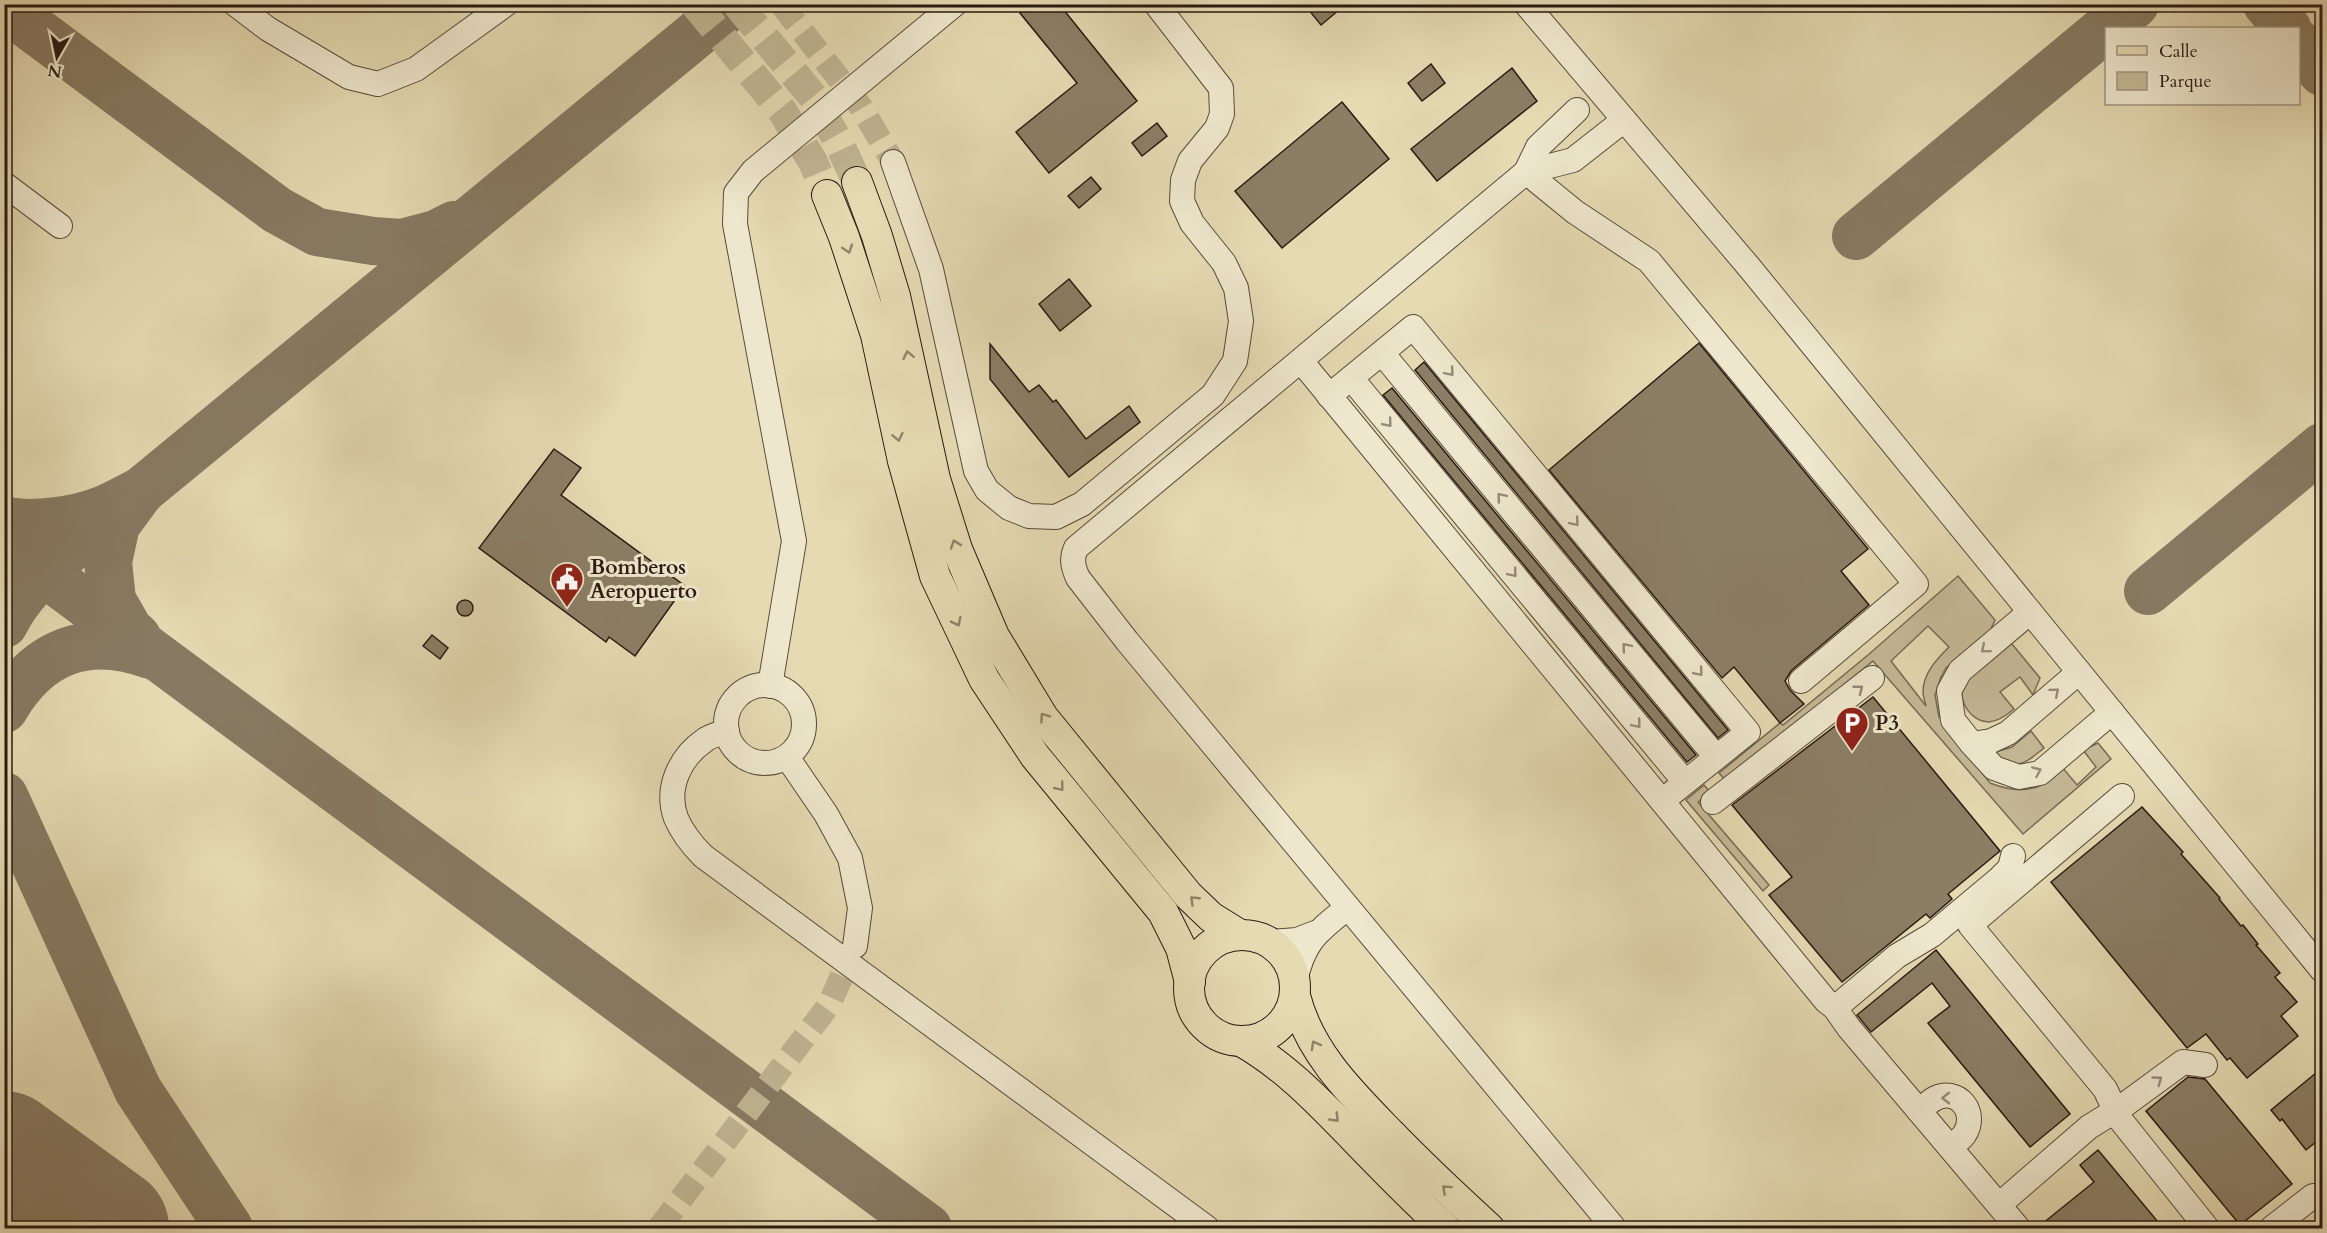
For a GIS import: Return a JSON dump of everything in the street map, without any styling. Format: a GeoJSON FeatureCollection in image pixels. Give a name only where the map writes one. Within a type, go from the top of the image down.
{"type":"FeatureCollection","features":[{"type":"Feature","properties":{"kind":"main road"},"geometry":{"type":"LineString","coordinates":[[857,183],[878,236],[896,296],[935,479],[957,549],[994,636],[1043,717],[1188,894],[1211,917],[1240,935]]}},
{"type":"Feature","properties":{"kind":"main road"},"geometry":{"type":"LineString","coordinates":[[827,195],[844,237],[876,335],[903,461],[935,576],[984,679],[1035,756],[1163,912],[1180,948],[1190,982]]}},
{"type":"Feature","properties":{"kind":"main road"},"geometry":{"type":"LineString","coordinates":[[1295,988],[1291,1011],[1271,1033],[1257,1040],[1241,1041],[1224,1038],[1209,1029],[1197,1016],[1190,1000],[1193,968],[1201,955],[1212,945],[1225,938],[1240,935],[1269,942],[1282,952],[1290,965],[1295,988],[1301,1019],[1321,1055],[1354,1096],[1431,1176],[1489,1228]]}},
{"type":"Feature","properties":{"kind":"main road"},"geometry":{"type":"LineString","coordinates":[[1241,1041],[1265,1054],[1296,1079],[1444,1228]]}},
{"type":"Feature","properties":{"kind":"street"},"geometry":{"type":"LineString","coordinates":[[235,4],[268,29],[349,77],[378,84],[416,69],[506,4]]}},
{"type":"Feature","properties":{"kind":"street"},"geometry":{"type":"LineString","coordinates":[[770,686],[794,541],[735,224],[736,193],[753,171],[955,4]]}},
{"type":"Feature","properties":{"kind":"street"},"geometry":{"type":"LineString","coordinates":[[893,162],[931,269],[976,471],[987,490],[1009,508],[1029,516],[1056,517],[1082,504],[1213,395],[1235,361],[1240,321],[1236,288],[1224,263],[1192,222],[1182,201],[1183,180],[1190,161],[1217,128],[1222,114],[1221,88],[1156,4]]}},
{"type":"Feature","properties":{"kind":"street"},"geometry":{"type":"LineString","coordinates":[[1526,4],[1749,267],[2322,970]]}},
{"type":"Feature","properties":{"kind":"street"},"geometry":{"type":"LineString","coordinates":[[1577,110],[1538,147],[1526,172],[1076,548],[1073,567],[1078,578],[1127,641],[1614,1228]]}},
{"type":"Feature","properties":{"kind":"street"},"geometry":{"type":"LineString","coordinates":[[1526,172],[1573,160],[1624,120]]}},
{"type":"Feature","properties":{"kind":"street"},"geometry":{"type":"LineString","coordinates":[[1526,172],[1575,212],[1649,261],[1916,584],[1801,681]]}},
{"type":"Feature","properties":{"kind":"street"},"geometry":{"type":"LineString","coordinates":[[4,184],[60,226]]}},
{"type":"Feature","properties":{"kind":"street"},"geometry":{"type":"LineString","coordinates":[[1329,396],[1413,327],[1748,732],[1662,801]]}},
{"type":"Feature","properties":{"kind":"street"},"geometry":{"type":"LineString","coordinates":[[1382,352],[1701,769],[1719,797],[1872,678]]}},
{"type":"Feature","properties":{"kind":"street"},"geometry":{"type":"LineString","coordinates":[[1301,362],[1826,1000],[1835,1008],[1849,1028],[2018,1228]]}},
{"type":"Feature","properties":{"kind":"street"},"geometry":{"type":"LineString","coordinates":[[1351,378],[1701,769]]}},
{"type":"Feature","properties":{"kind":"street"},"geometry":{"type":"LineString","coordinates":[[2030,612],[1960,671],[1949,691],[1953,720],[1972,744],[1995,768],[2019,777],[2040,773],[2112,712]]}},
{"type":"Feature","properties":{"kind":"street"},"geometry":{"type":"LineString","coordinates":[[1972,744],[1991,741],[2008,733],[2079,672]]}},
{"type":"Feature","properties":{"kind":"street"},"geometry":{"type":"LineString","coordinates":[[758,686],[770,686],[783,689],[794,698],[802,716],[802,735],[796,747],[787,757],[775,762],[762,763],[750,760],[739,753],[731,743],[727,731],[728,713],[736,698],[746,690],[758,686]]}},
{"type":"Feature","properties":{"kind":"street"},"geometry":{"type":"LineString","coordinates":[[727,731],[706,738],[691,752],[676,774],[672,796],[676,817],[688,840],[703,856],[1207,1228]]}},
{"type":"Feature","properties":{"kind":"street"},"geometry":{"type":"LineString","coordinates":[[787,757],[826,814],[850,858],[860,908],[855,946]]}},
{"type":"Feature","properties":{"kind":"street"},"geometry":{"type":"LineString","coordinates":[[2122,796],[1971,925],[2105,1089],[2120,1119],[2207,1228]]}},
{"type":"Feature","properties":{"kind":"street"},"geometry":{"type":"LineString","coordinates":[[1835,1008],[1897,956],[1932,935],[1999,879],[2010,868],[2013,856]]}},
{"type":"Feature","properties":{"kind":"street"},"geometry":{"type":"LineString","coordinates":[[1269,942],[1297,940],[1315,933],[1347,908]]}},
{"type":"Feature","properties":{"kind":"street"},"geometry":{"type":"LineString","coordinates":[[1295,988],[1300,959],[1315,933]]}},
{"type":"Feature","properties":{"kind":"street"},"geometry":{"type":"LineString","coordinates":[[1999,1205],[2089,1127],[2116,1111],[2183,1062],[2205,1065]]}},
{"type":"Feature","properties":{"kind":"street"},"geometry":{"type":"LineString","coordinates":[[1919,1111],[1935,1098],[1947,1096],[1961,1100],[1968,1108],[1969,1121],[1964,1135],[1950,1147]]}},
{"type":"Feature","properties":{"kind":"street"},"geometry":{"type":"LineString","coordinates":[[2272,1228],[2313,1196]]}},
{"type":"Feature","properties":{"kind":"green space"},"geometry":{"type":"Polygon","coordinates":[[[1958,576],[1995,620],[1989,633],[1946,668],[1935,695],[1939,717],[1990,783],[2014,789],[2033,788],[2045,783],[2062,767],[2077,785],[2096,767],[2083,750],[2098,743],[2111,759],[2023,834],[1873,661],[1726,781],[1719,773],[1780,723],[1783,725],[1868,655],[1958,576]],[[1928,626],[1891,661],[1926,706],[1923,692],[1925,679],[1949,647],[1928,626]]]}},
{"type":"Feature","properties":{"kind":"green space"},"geometry":{"type":"Polygon","coordinates":[[[2012,644],[2040,678],[2033,695],[2020,677],[2000,692],[2014,709],[1996,720],[1981,721],[1965,706],[1962,698],[1963,684],[1975,669],[2001,649],[2012,644]]]}},
{"type":"Feature","properties":{"kind":"green space"},"geometry":{"type":"Polygon","coordinates":[[[2031,731],[2044,748],[2030,759],[2014,764],[1992,753],[2012,747],[2031,731]]]}},
{"type":"Feature","properties":{"kind":"green space"},"geometry":{"type":"Polygon","coordinates":[[[1704,785],[1710,792],[1698,802],[1769,885],[1763,891],[1686,800],[1704,785]]]}},
{"type":"Feature","properties":{"kind":"building"},"geometry":{"type":"Polygon","coordinates":[[[1031,4],[1059,4],[1137,101],[1049,173],[1016,132],[1077,83],[1020,13],[1031,4]]]}},
{"type":"Feature","properties":{"kind":"building"},"geometry":{"type":"Polygon","coordinates":[[[1304,4],[1346,4],[1321,25],[1304,4]]]}},
{"type":"Feature","properties":{"kind":"building"},"geometry":{"type":"Polygon","coordinates":[[[1431,64],[1445,83],[1422,101],[1408,83],[1431,64]]]}},
{"type":"Feature","properties":{"kind":"building"},"geometry":{"type":"Polygon","coordinates":[[[1512,68],[1537,101],[1437,181],[1411,149],[1512,68]]]}},
{"type":"Feature","properties":{"kind":"building"},"geometry":{"type":"Polygon","coordinates":[[[1342,102],[1389,159],[1282,248],[1235,191],[1342,102]]]}},
{"type":"Feature","properties":{"kind":"building"},"geometry":{"type":"Polygon","coordinates":[[[1157,123],[1167,136],[1142,156],[1132,143],[1157,123]]]}},
{"type":"Feature","properties":{"kind":"building"},"geometry":{"type":"Polygon","coordinates":[[[1091,177],[1101,189],[1079,208],[1068,196],[1091,177]]]}},
{"type":"Feature","properties":{"kind":"building"},"geometry":{"type":"Polygon","coordinates":[[[1069,279],[1091,306],[1060,331],[1039,304],[1069,279]]]}},
{"type":"Feature","properties":{"kind":"building"},"geometry":{"type":"Polygon","coordinates":[[[1699,343],[1868,549],[1841,571],[1869,605],[1791,671],[1785,681],[1790,690],[1804,704],[1780,723],[1734,667],[1722,678],[1549,470],[1699,343]]]}},
{"type":"Feature","properties":{"kind":"building"},"geometry":{"type":"Polygon","coordinates":[[[990,344],[1029,392],[1039,385],[1053,402],[1056,400],[1086,439],[1129,406],[1140,422],[1069,477],[990,379],[990,344]]]}},
{"type":"Feature","properties":{"kind":"building"},"geometry":{"type":"Polygon","coordinates":[[[1424,362],[1728,730],[1718,738],[1415,370],[1424,362]]]}},
{"type":"Feature","properties":{"kind":"building"},"geometry":{"type":"Polygon","coordinates":[[[1392,388],[1696,755],[1687,762],[1383,395],[1392,388]]]}},
{"type":"Feature","properties":{"kind":"building"},"geometry":{"type":"Polygon","coordinates":[[[554,449],[581,468],[561,495],[685,586],[635,656],[609,637],[606,642],[479,548],[554,449]]]}},
{"type":"Feature","properties":{"kind":"building"},"geometry":{"type":"Polygon","coordinates":[[[465,600],[473,608],[465,616],[457,608],[465,600]]]}},
{"type":"Feature","properties":{"kind":"building"},"geometry":{"type":"Polygon","coordinates":[[[432,635],[448,648],[440,659],[423,646],[432,635]]]}},
{"type":"Feature","properties":{"kind":"building"},"geometry":{"type":"Polygon","coordinates":[[[1873,697],[2000,851],[1948,894],[1952,899],[1930,918],[1926,914],[1842,982],[1769,895],[1792,877],[1732,805],[1873,697]]]}},
{"type":"Feature","properties":{"kind":"building"},"geometry":{"type":"Polygon","coordinates":[[[2142,807],[2183,852],[2181,854],[2241,926],[2243,925],[2258,944],[2256,945],[2280,973],[2275,977],[2297,1002],[2281,1016],[2298,1036],[2247,1078],[2230,1058],[2227,1060],[2206,1034],[2187,1048],[2051,882],[2142,807]]]}},
{"type":"Feature","properties":{"kind":"building"},"geometry":{"type":"Polygon","coordinates":[[[1936,950],[2070,1114],[2030,1147],[1928,1023],[1950,1006],[1932,983],[1871,1032],[1857,1015],[1936,950]]]}},
{"type":"Feature","properties":{"kind":"building"},"geometry":{"type":"Polygon","coordinates":[[[2322,1068],[2322,1137],[2306,1150],[2282,1119],[2280,1121],[2271,1110],[2322,1068]]]}},
{"type":"Feature","properties":{"kind":"building"},"geometry":{"type":"Polygon","coordinates":[[[2188,1077],[2205,1079],[2292,1184],[2240,1225],[2146,1111],[2188,1077]]]}},
{"type":"Feature","properties":{"kind":"building"},"geometry":{"type":"Polygon","coordinates":[[[2098,1150],[2163,1228],[2037,1228],[2094,1182],[2080,1165],[2098,1150]]]}},
{"type":"Feature","properties":{"kind":"taxiway"},"geometry":{"type":"LineString","coordinates":[[4,520],[40,523],[80,517],[107,508],[141,491],[733,4]]}},
{"type":"Feature","properties":{"kind":"taxiway"},"geometry":{"type":"LineString","coordinates":[[2107,27],[2135,4]]}},
{"type":"Feature","properties":{"kind":"taxiway"},"geometry":{"type":"LineString","coordinates":[[2267,4],[2286,27]]}},
{"type":"Feature","properties":{"kind":"taxiway"},"geometry":{"type":"LineString","coordinates":[[4,7],[277,210],[317,232],[402,243],[436,234],[454,225]]}},
{"type":"Feature","properties":{"kind":"taxiway"},"geometry":{"type":"LineString","coordinates":[[1856,236],[2105,29]]}},
{"type":"Feature","properties":{"kind":"taxiway"},"geometry":{"type":"LineString","coordinates":[[2300,45],[2322,72]]}},
{"type":"Feature","properties":{"kind":"taxiway"},"geometry":{"type":"LineString","coordinates":[[2148,591],[2322,447]]}},
{"type":"Feature","properties":{"kind":"taxiway"},"geometry":{"type":"LineString","coordinates":[[135,495],[141,491],[116,525],[108,562],[112,600],[129,630],[137,637]]}},
{"type":"Feature","properties":{"kind":"taxiway"},"geometry":{"type":"LineString","coordinates":[[4,543],[928,1228]]}},
{"type":"Feature","properties":{"kind":"taxiway"},"geometry":{"type":"LineString","coordinates":[[4,624],[16,603],[32,584],[67,551]]}},
{"type":"Feature","properties":{"kind":"taxiway"},"geometry":{"type":"LineString","coordinates":[[4,709],[17,689],[32,673],[49,660],[66,652],[85,647],[105,646],[127,648],[150,655]]}},
{"type":"Feature","properties":{"kind":"taxiway"},"geometry":{"type":"LineString","coordinates":[[4,796],[138,1090],[229,1228]]}},
{"type":"Feature","properties":{"kind":"runway"},"geometry":{"type":"LineString","coordinates":[[4,1152],[108,1228]]}},
{"type":"Feature","properties":{"kind":"tunnel"},"geometry":{"type":"LineString","coordinates":[[695,4],[783,112],[813,162],[827,195]]}},
{"type":"Feature","properties":{"kind":"tunnel"},"geometry":{"type":"LineString","coordinates":[[737,4],[814,98],[857,182]]}},
{"type":"Feature","properties":{"kind":"tunnel"},"geometry":{"type":"LineString","coordinates":[[781,4],[861,107],[893,162]]}},
{"type":"Feature","properties":{"kind":"tunnel"},"geometry":{"type":"LineString","coordinates":[[659,1228],[829,1005],[855,946]]}},
{"type":"Feature","properties":{"kind":"place","name":"Bomberos Aeropuerto"},"geometry":{"type":"Point","coordinates":[567,608]}},
{"type":"Feature","properties":{"kind":"place","name":"P3"},"geometry":{"type":"Point","coordinates":[1852,752]}}]}
